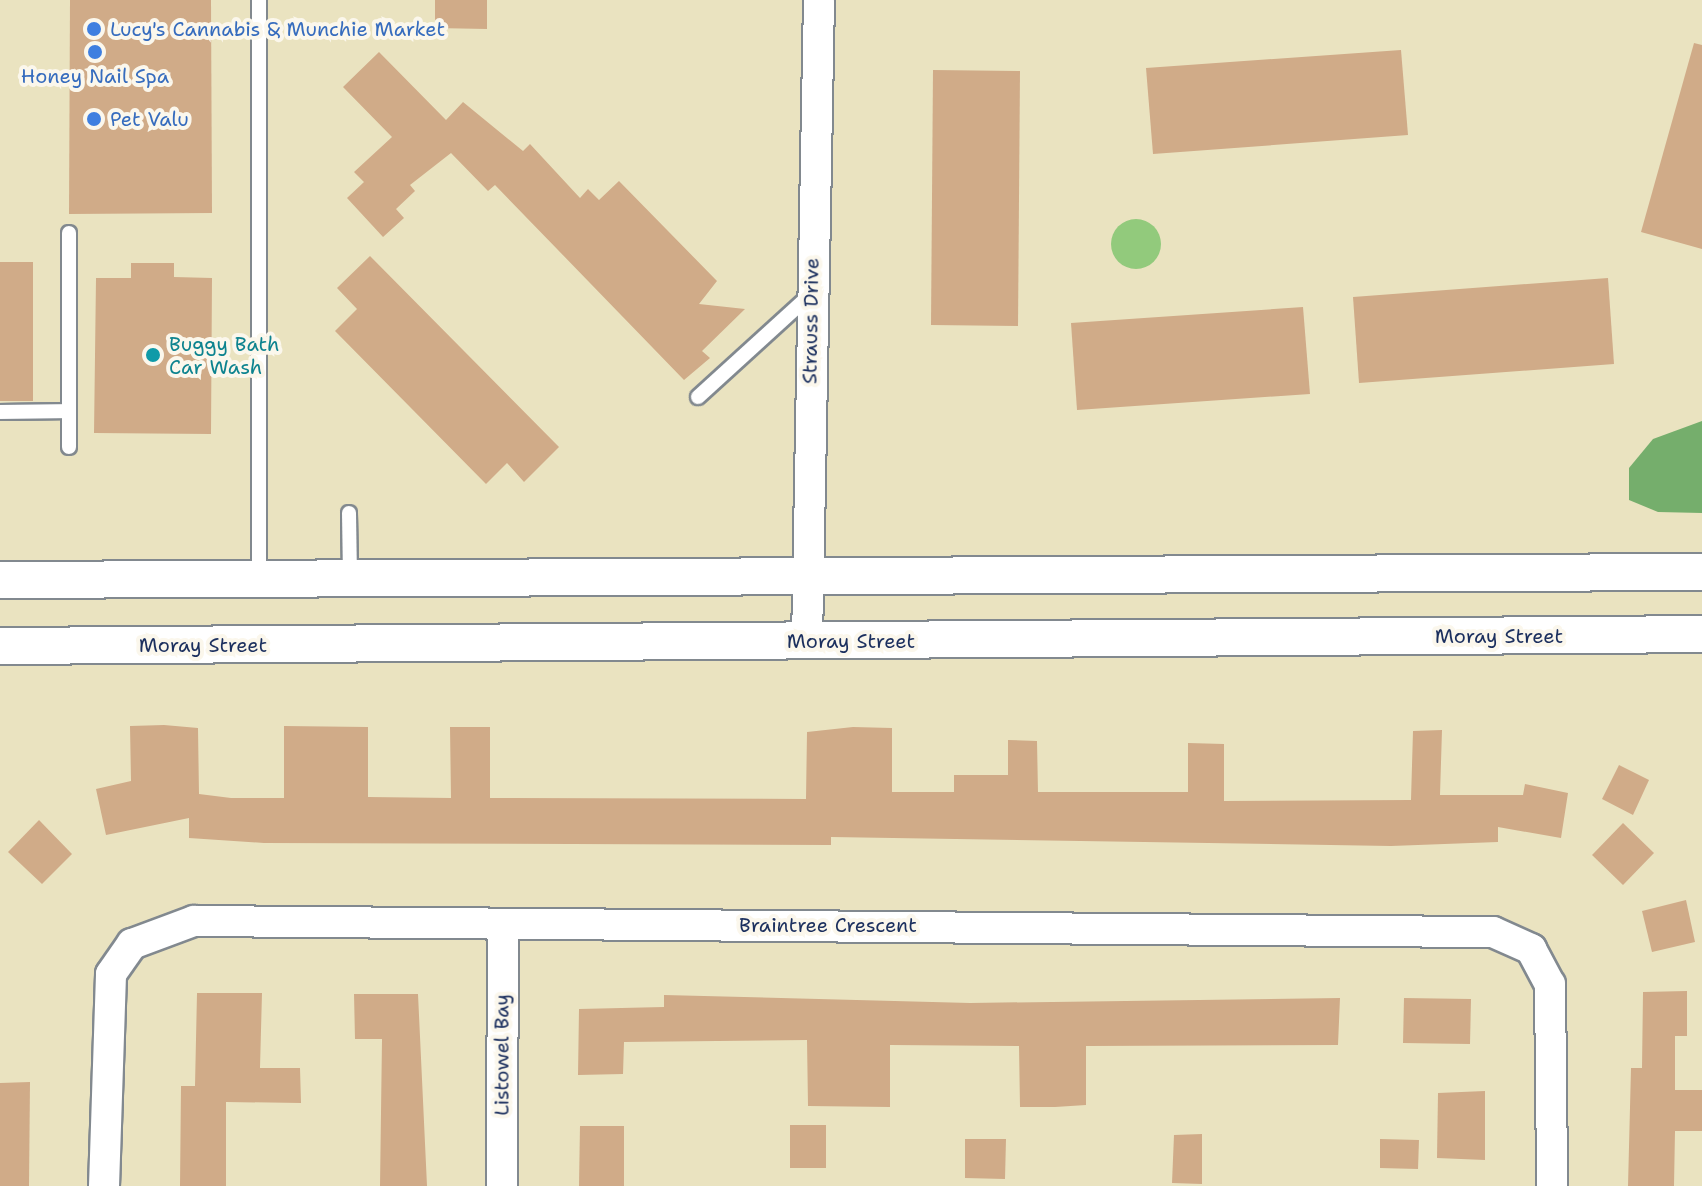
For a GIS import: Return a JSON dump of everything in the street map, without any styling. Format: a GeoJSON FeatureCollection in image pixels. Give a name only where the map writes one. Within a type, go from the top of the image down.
{"type":"FeatureCollection","features":[{"type":"Feature","properties":{"kind":"street","name":"Strauss Drive"},"geometry":{"type":"LineString","coordinates":[[807,642],[811,295],[819,0]]}},
{"type":"Feature","properties":{"kind":"street"},"geometry":{"type":"LineString","coordinates":[[0,580],[350,581],[1702,572]]}},
{"type":"Feature","properties":{"kind":"street","name":"Moray Street"},"geometry":{"type":"LineString","coordinates":[[0,646],[1702,634]]}},
{"type":"Feature","properties":{"kind":"street","name":"Braintree Crescent"},"geometry":{"type":"LineString","coordinates":[[104,1186],[106,997],[111,974],[132,944],[194,921],[1493,932],[1531,949],[1550,984],[1552,1186]]}},
{"type":"Feature","properties":{"kind":"street","name":"Listowel Bay"},"geometry":{"type":"LineString","coordinates":[[502,1186],[503,924]]}},
{"type":"Feature","properties":{"kind":"lane"},"geometry":{"type":"LineString","coordinates":[[259,0],[259,580]]}},
{"type":"Feature","properties":{"kind":"lane"},"geometry":{"type":"LineString","coordinates":[[69,233],[69,447]]}},
{"type":"Feature","properties":{"kind":"lane"},"geometry":{"type":"LineString","coordinates":[[698,397],[811,295]]}},
{"type":"Feature","properties":{"kind":"lane"},"geometry":{"type":"LineString","coordinates":[[0,412],[69,411]]}},
{"type":"Feature","properties":{"kind":"lane"},"geometry":{"type":"LineString","coordinates":[[349,513],[350,581]]}},
{"type":"Feature","properties":{"kind":"green space"},"geometry":{"type":"Polygon","coordinates":[[[1136,219],[1153,227],[1161,244],[1153,261],[1136,269],[1119,261],[1111,244],[1119,227],[1136,219]]]}},
{"type":"Feature","properties":{"kind":"green space"},"geometry":{"type":"Polygon","coordinates":[[[1702,421],[1702,513],[1658,512],[1629,500],[1629,468],[1653,439],[1702,421]]]}},
{"type":"Feature","properties":{"kind":"building"},"geometry":{"type":"Polygon","coordinates":[[[70,0],[211,0],[212,213],[69,214],[70,0]]]}},
{"type":"Feature","properties":{"kind":"building"},"geometry":{"type":"Polygon","coordinates":[[[435,0],[487,0],[487,29],[435,28],[435,0]]]}},
{"type":"Feature","properties":{"kind":"building"},"geometry":{"type":"Polygon","coordinates":[[[1694,43],[1702,45],[1702,249],[1641,232],[1694,43]]]}},
{"type":"Feature","properties":{"kind":"building"},"geometry":{"type":"Polygon","coordinates":[[[1401,50],[1408,135],[1153,154],[1146,68],[1401,50]]]}},
{"type":"Feature","properties":{"kind":"building"},"geometry":{"type":"Polygon","coordinates":[[[379,52],[446,120],[463,102],[523,151],[530,144],[580,198],[588,189],[599,200],[619,181],[717,281],[699,304],[745,309],[702,351],[710,358],[684,380],[495,185],[488,191],[451,153],[410,185],[415,191],[396,209],[404,218],[383,237],[347,198],[364,182],[354,172],[392,137],[343,87],[379,52]]]}},
{"type":"Feature","properties":{"kind":"building"},"geometry":{"type":"Polygon","coordinates":[[[933,70],[1020,71],[1018,326],[931,325],[933,70]]]}},
{"type":"Feature","properties":{"kind":"building"},"geometry":{"type":"Polygon","coordinates":[[[370,256],[559,447],[524,482],[507,463],[486,484],[335,331],[357,309],[337,288],[370,256]]]}},
{"type":"Feature","properties":{"kind":"building"},"geometry":{"type":"Polygon","coordinates":[[[0,262],[33,262],[33,401],[0,401],[0,262]]]}},
{"type":"Feature","properties":{"kind":"building","name":"Buggy Bath Car Wash"},"geometry":{"type":"Polygon","coordinates":[[[131,263],[174,263],[174,277],[212,278],[211,434],[94,433],[96,278],[131,278],[131,263]]]}},
{"type":"Feature","properties":{"kind":"building"},"geometry":{"type":"Polygon","coordinates":[[[1608,278],[1614,364],[1359,383],[1353,297],[1608,278]]]}},
{"type":"Feature","properties":{"kind":"building"},"geometry":{"type":"Polygon","coordinates":[[[1303,307],[1310,394],[1077,410],[1071,323],[1303,307]]]}},
{"type":"Feature","properties":{"kind":"building"},"geometry":{"type":"Polygon","coordinates":[[[130,726],[198,728],[199,794],[231,798],[284,798],[284,726],[368,727],[368,797],[451,798],[450,727],[490,727],[490,798],[806,799],[807,732],[853,727],[892,728],[892,792],[954,792],[954,775],[1008,775],[1008,740],[1037,741],[1038,792],[1188,792],[1188,743],[1224,744],[1224,801],[1411,800],[1413,731],[1442,730],[1440,795],[1523,795],[1525,784],[1568,793],[1561,838],[1498,827],[1498,842],[1391,846],[831,837],[831,845],[264,843],[189,838],[189,818],[106,835],[96,789],[131,781],[130,726]]]}},
{"type":"Feature","properties":{"kind":"building"},"geometry":{"type":"Polygon","coordinates":[[[1619,765],[1649,780],[1633,815],[1602,799],[1619,765]]]}},
{"type":"Feature","properties":{"kind":"building"},"geometry":{"type":"Polygon","coordinates":[[[39,820],[72,854],[42,884],[8,852],[39,820]]]}},
{"type":"Feature","properties":{"kind":"building"},"geometry":{"type":"Polygon","coordinates":[[[1623,823],[1654,853],[1623,885],[1592,855],[1623,823]]]}},
{"type":"Feature","properties":{"kind":"building"},"geometry":{"type":"Polygon","coordinates":[[[1686,900],[1695,942],[1652,952],[1642,911],[1686,900]]]}},
{"type":"Feature","properties":{"kind":"building"},"geometry":{"type":"Polygon","coordinates":[[[1687,991],[1687,1036],[1675,1036],[1675,1090],[1702,1090],[1702,1131],[1675,1131],[1674,1186],[1628,1186],[1631,1068],[1642,1068],[1643,992],[1687,991]]]}},
{"type":"Feature","properties":{"kind":"building"},"geometry":{"type":"Polygon","coordinates":[[[197,993],[262,993],[260,1068],[300,1068],[301,1103],[226,1102],[226,1186],[180,1186],[181,1086],[195,1086],[197,993]]]}},
{"type":"Feature","properties":{"kind":"building"},"geometry":{"type":"Polygon","coordinates":[[[354,994],[418,994],[427,1186],[380,1186],[382,1039],[355,1039],[354,994]]]}},
{"type":"Feature","properties":{"kind":"building"},"geometry":{"type":"Polygon","coordinates":[[[664,995],[970,1003],[1340,998],[1338,1045],[1086,1046],[1086,1105],[1020,1107],[1019,1046],[890,1045],[890,1107],[808,1106],[807,1040],[624,1042],[623,1074],[578,1075],[579,1009],[664,1007],[664,995]]]}},
{"type":"Feature","properties":{"kind":"building"},"geometry":{"type":"Polygon","coordinates":[[[1404,998],[1471,999],[1470,1044],[1403,1043],[1404,998]]]}},
{"type":"Feature","properties":{"kind":"building"},"geometry":{"type":"Polygon","coordinates":[[[30,1082],[29,1186],[0,1186],[0,1083],[30,1082]]]}},
{"type":"Feature","properties":{"kind":"building"},"geometry":{"type":"Polygon","coordinates":[[[1485,1091],[1485,1160],[1437,1158],[1438,1093],[1485,1091]]]}},
{"type":"Feature","properties":{"kind":"building"},"geometry":{"type":"Polygon","coordinates":[[[790,1125],[826,1125],[826,1168],[790,1168],[790,1125]]]}},
{"type":"Feature","properties":{"kind":"building"},"geometry":{"type":"Polygon","coordinates":[[[580,1126],[624,1126],[624,1186],[579,1186],[580,1126]]]}},
{"type":"Feature","properties":{"kind":"building"},"geometry":{"type":"Polygon","coordinates":[[[1202,1134],[1202,1184],[1172,1183],[1174,1135],[1202,1134]]]}},
{"type":"Feature","properties":{"kind":"building"},"geometry":{"type":"Polygon","coordinates":[[[965,1139],[1006,1139],[1005,1179],[965,1178],[965,1139]]]}},
{"type":"Feature","properties":{"kind":"building"},"geometry":{"type":"Polygon","coordinates":[[[1380,1139],[1419,1140],[1418,1169],[1380,1168],[1380,1139]]]}},
{"type":"Feature","properties":{"kind":"place","name":"Lucy's Cannabis & Munchie Market"},"geometry":{"type":"Point","coordinates":[94,29]}},
{"type":"Feature","properties":{"kind":"place","name":"Honey Nail Spa"},"geometry":{"type":"Point","coordinates":[95,52]}},
{"type":"Feature","properties":{"kind":"place","name":"Pet Valu"},"geometry":{"type":"Point","coordinates":[94,119]}},
{"type":"Feature","properties":{"kind":"place","name":"Buggy Bath Car Wash"},"geometry":{"type":"Point","coordinates":[153,355]}}]}
